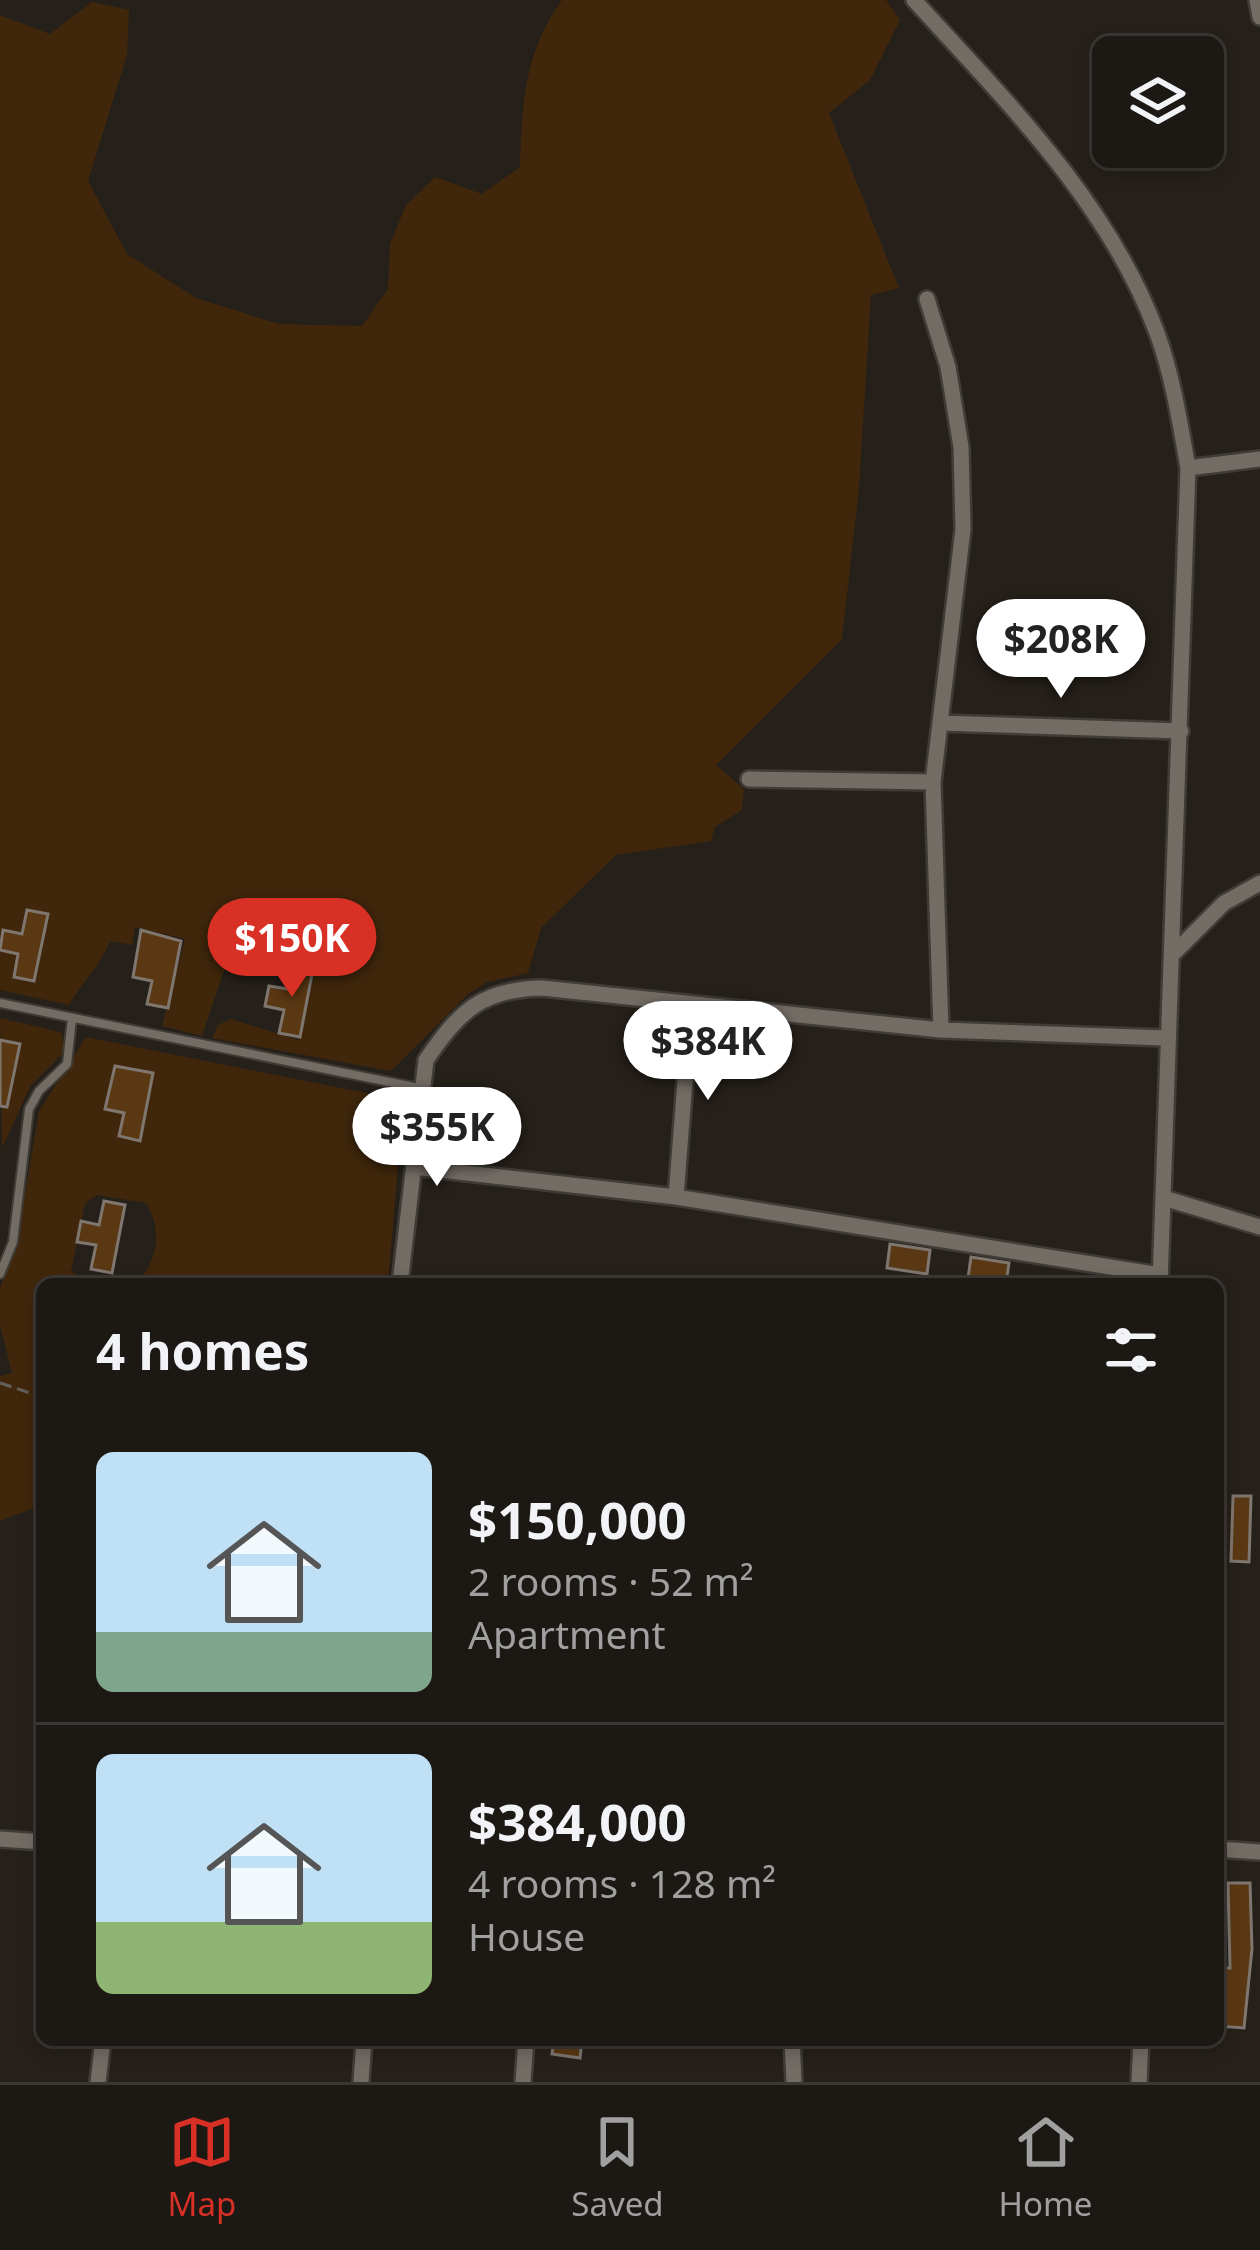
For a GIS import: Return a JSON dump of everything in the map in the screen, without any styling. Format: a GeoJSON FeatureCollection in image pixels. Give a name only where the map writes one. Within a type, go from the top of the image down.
{"type":"FeatureCollection","features":[{"type":"Feature","properties":{"kind":"street"},"geometry":{"type":"LineString","coordinates":[[914,0],[1012,109],[1100,219],[1157,333],[1188,468],[1175,952],[1166,1038],[1167,1199],[1160,1278]]}},
{"type":"Feature","properties":{"kind":"street"},"geometry":{"type":"LineString","coordinates":[[1257,0],[1260,17]]}},
{"type":"Feature","properties":{"kind":"street"},"geometry":{"type":"LineString","coordinates":[[927,298],[948,367],[961,447],[963,530],[933,782],[941,1030]]}},
{"type":"Feature","properties":{"kind":"street"},"geometry":{"type":"LineString","coordinates":[[1188,468],[1260,459]]}},
{"type":"Feature","properties":{"kind":"street"},"geometry":{"type":"LineString","coordinates":[[940,723],[1181,730]]}},
{"type":"Feature","properties":{"kind":"street"},"geometry":{"type":"LineString","coordinates":[[749,779],[933,782]]}},
{"type":"Feature","properties":{"kind":"street"},"geometry":{"type":"LineString","coordinates":[[1175,952],[1224,903],[1260,883]]}},
{"type":"Feature","properties":{"kind":"street"},"geometry":{"type":"LineString","coordinates":[[401,1278],[418,1088],[426,1060],[444,1034],[490,993],[542,988],[941,1030],[1166,1038]]}},
{"type":"Feature","properties":{"kind":"street"},"geometry":{"type":"LineString","coordinates":[[676,1197],[691,1004]]}},
{"type":"Feature","properties":{"kind":"street"},"geometry":{"type":"LineString","coordinates":[[414,1167],[676,1197],[1148,1278]]}},
{"type":"Feature","properties":{"kind":"street"},"geometry":{"type":"LineString","coordinates":[[1167,1199],[1260,1227]]}},
{"type":"Feature","properties":{"kind":"street"},"geometry":{"type":"LineString","coordinates":[[0,1839],[36,1842]]}},
{"type":"Feature","properties":{"kind":"street"},"geometry":{"type":"LineString","coordinates":[[1224,1849],[1260,1852]]}},
{"type":"Feature","properties":{"kind":"street"},"geometry":{"type":"LineString","coordinates":[[98,2082],[102,2046]]}},
{"type":"Feature","properties":{"kind":"street"},"geometry":{"type":"LineString","coordinates":[[362,2082],[364,2046]]}},
{"type":"Feature","properties":{"kind":"street"},"geometry":{"type":"LineString","coordinates":[[523,2082],[526,2046]]}},
{"type":"Feature","properties":{"kind":"street"},"geometry":{"type":"LineString","coordinates":[[792,2046],[794,2082]]}},
{"type":"Feature","properties":{"kind":"street"},"geometry":{"type":"LineString","coordinates":[[1139,2082],[1141,2046]]}},
{"type":"Feature","properties":{"kind":"lane"},"geometry":{"type":"LineString","coordinates":[[0,1003],[418,1088]]}},
{"type":"Feature","properties":{"kind":"lane"},"geometry":{"type":"LineString","coordinates":[[0,1274],[13,1242],[29,1109],[39,1090],[67,1064],[72,1018]]}},
{"type":"Feature","properties":{"kind":"path"},"geometry":{"type":"LineString","coordinates":[[0,1383],[36,1395]]}},
{"type":"Feature","properties":{"kind":"shaded area"},"geometry":{"type":"Polygon","coordinates":[[[562,0],[886,0],[900,20],[870,80],[829,113],[899,288],[871,295],[859,488],[842,639],[716,765],[744,789],[742,810],[715,827],[711,841],[616,855],[541,928],[528,973],[487,982],[467,995],[391,1071],[212,1038],[218,1025],[231,1019],[298,1040],[317,964],[269,948],[230,953],[202,1036],[162,1026],[185,939],[135,927],[132,945],[110,941],[69,1005],[0,990],[0,15],[50,34],[92,2],[129,10],[127,55],[88,181],[127,254],[196,298],[279,324],[362,326],[388,289],[390,244],[406,205],[435,177],[482,194],[520,167],[524,101],[533,59],[562,0]]]}},
{"type":"Feature","properties":{"kind":"shaded area"},"geometry":{"type":"Polygon","coordinates":[[[0,1018],[61,1032],[66,1050],[30,1087],[2,1148],[0,1018]]]}},
{"type":"Feature","properties":{"kind":"shaded area"},"geometry":{"type":"Polygon","coordinates":[[[86,1037],[391,1098],[401,1130],[389,1278],[140,1278],[156,1246],[155,1224],[146,1203],[97,1195],[85,1204],[71,1271],[82,1278],[36,1278],[36,1507],[0,1521],[0,1376],[12,1373],[0,1325],[0,1289],[22,1212],[39,1111],[86,1037]]]}},
{"type":"Feature","properties":{"kind":"building"},"geometry":{"type":"Polygon","coordinates":[[[27,910],[48,914],[34,981],[14,977],[18,954],[0,950],[3,930],[22,934],[27,910]]]}},
{"type":"Feature","properties":{"kind":"building"},"geometry":{"type":"Polygon","coordinates":[[[141,930],[181,941],[168,1008],[147,1004],[152,981],[133,977],[141,930]]]}},
{"type":"Feature","properties":{"kind":"building"},"geometry":{"type":"Polygon","coordinates":[[[292,965],[313,969],[300,1037],[279,1033],[284,1010],[265,1006],[269,986],[288,989],[292,965]]]}},
{"type":"Feature","properties":{"kind":"building"},"geometry":{"type":"Polygon","coordinates":[[[0,1040],[20,1044],[7,1107],[0,1106],[0,1040]]]}},
{"type":"Feature","properties":{"kind":"building"},"geometry":{"type":"Polygon","coordinates":[[[115,1066],[153,1073],[140,1141],[119,1136],[124,1113],[105,1109],[115,1066]]]}},
{"type":"Feature","properties":{"kind":"building"},"geometry":{"type":"Polygon","coordinates":[[[104,1201],[125,1205],[112,1273],[91,1269],[96,1245],[77,1242],[81,1221],[99,1225],[104,1201]]]}},
{"type":"Feature","properties":{"kind":"building"},"geometry":{"type":"Polygon","coordinates":[[[890,1244],[930,1250],[927,1274],[887,1268],[890,1244]]]}},
{"type":"Feature","properties":{"kind":"building"},"geometry":{"type":"Polygon","coordinates":[[[971,1257],[1009,1263],[1007,1278],[968,1278],[971,1257]]]}},
{"type":"Feature","properties":{"kind":"building"},"geometry":{"type":"Polygon","coordinates":[[[1233,1496],[1251,1496],[1249,1562],[1231,1561],[1233,1496]]]}},
{"type":"Feature","properties":{"kind":"building"},"geometry":{"type":"Polygon","coordinates":[[[1228,1883],[1250,1883],[1252,1949],[1244,2028],[1224,2026],[1224,1968],[1230,1968],[1228,1883]]]}},
{"type":"Feature","properties":{"kind":"building"},"geometry":{"type":"Polygon","coordinates":[[[553,2046],[581,2046],[580,2058],[552,2054],[553,2046]]]}}]}
